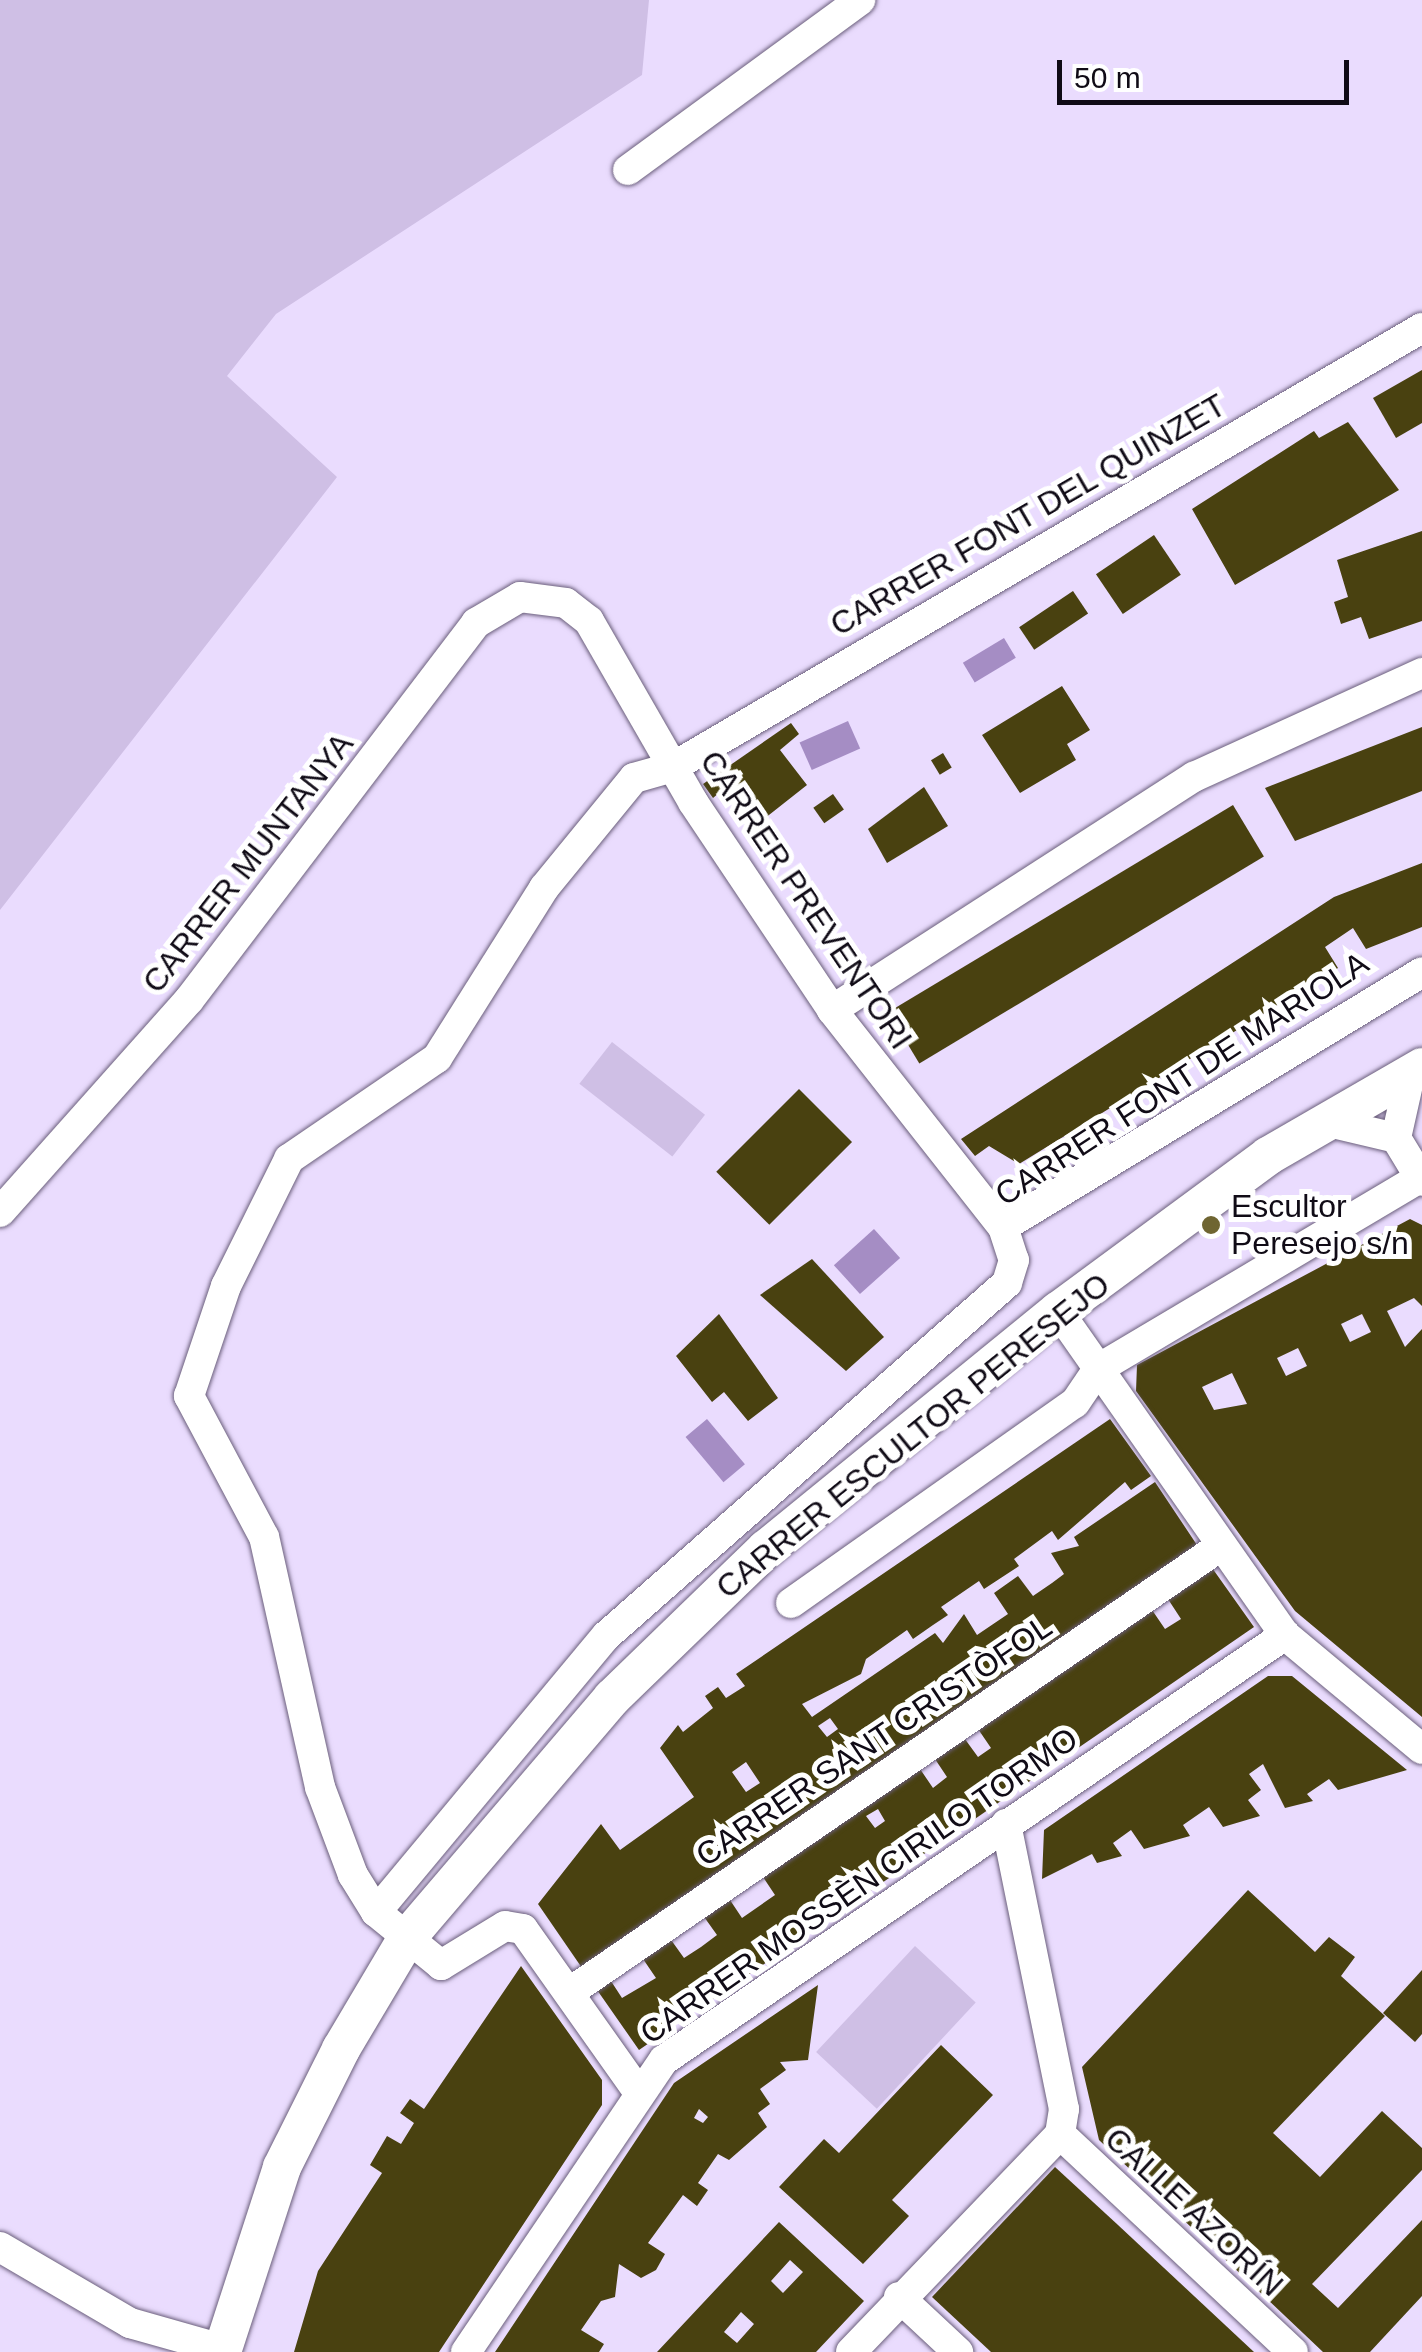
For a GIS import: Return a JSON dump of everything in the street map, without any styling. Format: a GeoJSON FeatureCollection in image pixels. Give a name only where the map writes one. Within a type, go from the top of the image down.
{"type":"FeatureCollection","features":[{"type":"Feature","properties":{"kind":"street"},"geometry":{"type":"LineString","coordinates":[[628,170],[860,0]]}},
{"type":"Feature","properties":{"kind":"street","name":"CARRER FONT DEL QUINZET"},"geometry":{"type":"LineString","coordinates":[[376,1912],[320,1787],[264,1537],[189,1396],[226,1286],[289,1159],[436,1058],[544,888],[634,778],[673,768],[1422,328]]}},
{"type":"Feature","properties":{"kind":"street","name":"CARRER MUNTANYA"},"geometry":{"type":"LineString","coordinates":[[0,1212],[188,1000],[476,624],[520,597],[566,603]]}},
{"type":"Feature","properties":{"kind":"street","name":"CARRER PREVENTORI"},"geometry":{"type":"LineString","coordinates":[[566,603],[589,622],[673,768],[832,1010],[1004,1227]]}},
{"type":"Feature","properties":{"kind":"street"},"geometry":{"type":"LineString","coordinates":[[832,1010],[1194,777],[1422,673]]}},
{"type":"Feature","properties":{"kind":"street","name":"CARRER FONT DE MARIOLA"},"geometry":{"type":"LineString","coordinates":[[1014,1260],[1004,1227],[1422,972]]}},
{"type":"Feature","properties":{"kind":"street"},"geometry":{"type":"LineString","coordinates":[[1396,1138],[1417,1069]]}},
{"type":"Feature","properties":{"kind":"street","name":"CARRER ESCULTOR PERESEJO"},"geometry":{"type":"LineString","coordinates":[[222,2351],[282,2167],[408,1938],[482,1843],[680,1631],[766,1549],[1058,1311],[1324,1120],[1417,1069]]}},
{"type":"Feature","properties":{"kind":"street"},"geometry":{"type":"LineString","coordinates":[[1324,1120],[1396,1138],[1421,1178]]}},
{"type":"Feature","properties":{"kind":"street","name":"CARRER ESCULTOR PERESEJO"},"geometry":{"type":"LineString","coordinates":[[791,1603],[1076,1404],[1098,1369],[1421,1178]]}},
{"type":"Feature","properties":{"kind":"street","name":"CARRER ESCULTOR PERESEJO"},"geometry":{"type":"LineString","coordinates":[[376,1912],[606,1636],[1006,1283],[1014,1260]]}},
{"type":"Feature","properties":{"kind":"street"},"geometry":{"type":"LineString","coordinates":[[1058,1311],[1218,1548],[1284,1635],[1422,1749]]}},
{"type":"Feature","properties":{"kind":"street","name":"CARRER SANT CRISTÒFOL"},"geometry":{"type":"LineString","coordinates":[[570,1992],[1218,1548]]}},
{"type":"Feature","properties":{"kind":"street","name":"CARRER MOSSÈN CIRILO TORMO"},"geometry":{"type":"LineString","coordinates":[[466,2352],[638,2090],[664,2060],[1284,1635]]}},
{"type":"Feature","properties":{"kind":"street","name":"CALLE AZORÍN"},"geometry":{"type":"LineString","coordinates":[[1006,1824],[1064,2109],[1060,2134],[1293,2352]]}},
{"type":"Feature","properties":{"kind":"street"},"geometry":{"type":"LineString","coordinates":[[376,1912],[441,1964],[505,1926],[524,1929],[638,2090]]}},
{"type":"Feature","properties":{"kind":"street"},"geometry":{"type":"LineString","coordinates":[[851,2352],[898,2297],[1060,2134]]}},
{"type":"Feature","properties":{"kind":"street"},"geometry":{"type":"LineString","coordinates":[[0,2247],[130,2323],[222,2351]]}},
{"type":"Feature","properties":{"kind":"street"},"geometry":{"type":"LineString","coordinates":[[898,2297],[958,2352]]}},
{"type":"Feature","properties":{"kind":"shaded area"},"geometry":{"type":"Polygon","coordinates":[[[0,0],[649,0],[642,75],[276,314],[227,376],[337,477],[0,910],[0,0]]]}},
{"type":"Feature","properties":{"kind":"shaded area"},"geometry":{"type":"Polygon","coordinates":[[[1004,638],[1016,658],[975,682],[963,663],[1004,638]]]}},
{"type":"Feature","properties":{"kind":"shaded area"},"geometry":{"type":"Polygon","coordinates":[[[848,721],[860,748],[812,770],[800,743],[848,721]]]}},
{"type":"Feature","properties":{"kind":"shaded area"},"geometry":{"type":"Polygon","coordinates":[[[612,1042],[705,1115],[672,1156],[579,1084],[612,1042]]]}},
{"type":"Feature","properties":{"kind":"shaded area"},"geometry":{"type":"Polygon","coordinates":[[[874,1229],[900,1258],[860,1294],[834,1265],[874,1229]]]}},
{"type":"Feature","properties":{"kind":"shaded area"},"geometry":{"type":"Polygon","coordinates":[[[707,1419],[745,1464],[723,1482],[686,1437],[707,1419]]]}},
{"type":"Feature","properties":{"kind":"shaded area"},"geometry":{"type":"Polygon","coordinates":[[[915,1946],[976,2003],[877,2109],[816,2052],[915,1946]]]}},
{"type":"Feature","properties":{"kind":"building"},"geometry":{"type":"Polygon","coordinates":[[[1422,370],[1422,423],[1396,438],[1373,398],[1422,370]]]}},
{"type":"Feature","properties":{"kind":"building"},"geometry":{"type":"Polygon","coordinates":[[[1348,422],[1399,490],[1235,585],[1192,509],[1314,431],[1319,438],[1348,422]]]}},
{"type":"Feature","properties":{"kind":"building"},"geometry":{"type":"Polygon","coordinates":[[[1422,531],[1422,621],[1369,639],[1361,617],[1341,624],[1334,602],[1348,597],[1337,560],[1422,531]]]}},
{"type":"Feature","properties":{"kind":"building"},"geometry":{"type":"Polygon","coordinates":[[[1154,535],[1181,575],[1123,614],[1096,574],[1154,535]]]}},
{"type":"Feature","properties":{"kind":"building"},"geometry":{"type":"Polygon","coordinates":[[[1073,591],[1088,613],[1034,650],[1019,627],[1073,591]]]}},
{"type":"Feature","properties":{"kind":"building"},"geometry":{"type":"Polygon","coordinates":[[[1062,686],[1090,730],[1067,744],[1076,760],[1020,793],[982,735],[1062,686]]]}},
{"type":"Feature","properties":{"kind":"building"},"geometry":{"type":"Polygon","coordinates":[[[791,723],[799,734],[780,750],[807,785],[760,822],[726,787],[713,798],[703,784],[791,723]]]}},
{"type":"Feature","properties":{"kind":"building"},"geometry":{"type":"Polygon","coordinates":[[[1422,727],[1422,791],[1295,841],[1265,788],[1422,727]]]}},
{"type":"Feature","properties":{"kind":"building"},"geometry":{"type":"Polygon","coordinates":[[[943,753],[952,768],[940,775],[931,760],[943,753]]]}},
{"type":"Feature","properties":{"kind":"building"},"geometry":{"type":"Polygon","coordinates":[[[924,787],[948,826],[887,863],[868,829],[924,787]]]}},
{"type":"Feature","properties":{"kind":"building"},"geometry":{"type":"Polygon","coordinates":[[[833,794],[844,810],[824,823],[813,808],[833,794]]]}},
{"type":"Feature","properties":{"kind":"building"},"geometry":{"type":"Polygon","coordinates":[[[1233,805],[1264,856],[919,1063],[888,1012],[1233,805]]]}},
{"type":"Feature","properties":{"kind":"building"},"geometry":{"type":"Polygon","coordinates":[[[1422,863],[1422,927],[1366,949],[1353,928],[1325,947],[1338,968],[1019,1164],[989,1146],[975,1156],[961,1139],[1334,897],[1422,863]]]}},
{"type":"Feature","properties":{"kind":"building"},"geometry":{"type":"Polygon","coordinates":[[[799,1089],[852,1142],[769,1225],[716,1172],[799,1089]]]}},
{"type":"Feature","properties":{"kind":"building"},"geometry":{"type":"Polygon","coordinates":[[[1410,1219],[1422,1225],[1422,1306],[1414,1298],[1387,1311],[1405,1347],[1422,1329],[1422,1717],[1295,1611],[1136,1391],[1137,1365],[1410,1219]],[[1362,1314],[1341,1324],[1350,1342],[1371,1332],[1362,1314]],[[1298,1348],[1277,1358],[1286,1376],[1307,1366],[1298,1348]],[[1232,1373],[1202,1387],[1214,1410],[1247,1404],[1232,1373]]]}},
{"type":"Feature","properties":{"kind":"building"},"geometry":{"type":"Polygon","coordinates":[[[812,1259],[884,1337],[846,1371],[760,1295],[812,1259]]]}},
{"type":"Feature","properties":{"kind":"building"},"geometry":{"type":"Polygon","coordinates":[[[719,1314],[778,1398],[748,1421],[724,1392],[712,1402],[676,1356],[719,1314]]]}},
{"type":"Feature","properties":{"kind":"building"},"geometry":{"type":"Polygon","coordinates":[[[1110,1419],[1151,1476],[1131,1490],[1125,1482],[1058,1540],[1052,1531],[1014,1559],[1019,1566],[984,1589],[979,1581],[941,1607],[948,1615],[913,1639],[907,1630],[866,1659],[861,1674],[802,1704],[812,1717],[935,1633],[943,1643],[964,1614],[977,1635],[1008,1614],[994,1593],[1018,1576],[1033,1596],[1052,1583],[1064,1574],[1051,1553],[1079,1546],[1074,1537],[1155,1482],[1197,1545],[582,1968],[538,1904],[601,1824],[620,1850],[694,1797],[660,1748],[678,1725],[683,1732],[713,1708],[705,1696],[718,1687],[726,1698],[745,1686],[736,1674],[1110,1419]],[[830,1718],[818,1726],[827,1737],[838,1729],[830,1718]],[[746,1762],[732,1772],[746,1792],[760,1783],[746,1762]]]}},
{"type":"Feature","properties":{"kind":"building"},"geometry":{"type":"Polygon","coordinates":[[[1210,1565],[1254,1627],[639,2050],[595,1987],[609,1978],[622,1998],[656,1978],[641,1956],[669,1937],[684,1958],[701,1947],[717,1935],[702,1914],[728,1897],[742,1918],[775,1895],[761,1874],[918,1766],[933,1788],[947,1777],[933,1756],[962,1735],[978,1757],[991,1748],[976,1726],[1150,1607],[1165,1629],[1181,1619],[1166,1596],[1210,1565]],[[878,1809],[866,1816],[875,1828],[885,1821],[878,1809]]]}},
{"type":"Feature","properties":{"kind":"building"},"geometry":{"type":"Polygon","coordinates":[[[1268,1676],[1292,1676],[1407,1770],[1338,1790],[1329,1779],[1307,1794],[1313,1801],[1285,1808],[1263,1764],[1249,1774],[1261,1790],[1248,1800],[1260,1816],[1223,1827],[1209,1807],[1183,1825],[1190,1836],[1144,1849],[1131,1830],[1113,1843],[1122,1856],[1097,1863],[1092,1854],[1042,1879],[1044,1830],[1268,1676]]]}},
{"type":"Feature","properties":{"kind":"building"},"geometry":{"type":"Polygon","coordinates":[[[1248,1890],[1315,1952],[1329,1937],[1355,1957],[1341,1976],[1385,2016],[1273,2133],[1320,2177],[1382,2111],[1422,2148],[1422,2170],[1312,2284],[1338,2308],[1422,2220],[1422,2296],[1370,2352],[1323,2352],[1099,2140],[1082,2067],[1248,1890]]]}},
{"type":"Feature","properties":{"kind":"building"},"geometry":{"type":"Polygon","coordinates":[[[521,1966],[602,2080],[602,2105],[439,2352],[294,2352],[318,2271],[382,2173],[370,2165],[387,2136],[401,2144],[414,2123],[400,2113],[410,2099],[424,2109],[521,1966]]]}},
{"type":"Feature","properties":{"kind":"building"},"geometry":{"type":"Polygon","coordinates":[[[1422,1970],[1422,2034],[1415,2042],[1383,2013],[1422,1970]]]}},
{"type":"Feature","properties":{"kind":"building"},"geometry":{"type":"Polygon","coordinates":[[[818,1985],[808,2060],[780,2062],[786,2070],[760,2089],[770,2104],[758,2113],[767,2127],[729,2160],[718,2154],[698,2183],[708,2190],[697,2206],[683,2195],[648,2243],[665,2254],[656,2270],[641,2278],[619,2264],[615,2297],[601,2301],[581,2330],[604,2344],[599,2352],[495,2352],[674,2083],[818,1985]],[[699,2109],[694,2118],[703,2123],[708,2117],[699,2109]]]}},
{"type":"Feature","properties":{"kind":"building"},"geometry":{"type":"Polygon","coordinates":[[[941,2045],[993,2095],[892,2200],[909,2216],[863,2264],[779,2187],[824,2139],[839,2153],[941,2045]]]}},
{"type":"Feature","properties":{"kind":"building"},"geometry":{"type":"Polygon","coordinates":[[[1055,2167],[1254,2352],[991,2352],[932,2297],[1055,2167]]]}},
{"type":"Feature","properties":{"kind":"building"},"geometry":{"type":"Polygon","coordinates":[[[779,2222],[864,2301],[816,2352],[657,2352],[779,2222]],[[790,2260],[771,2281],[783,2293],[803,2272],[790,2260]],[[741,2312],[724,2332],[737,2343],[754,2324],[741,2312]]]}},
{"type":"Feature","properties":{"kind":"place","name":"Escultor Peresejo s/n"},"geometry":{"type":"Point","coordinates":[1211,1225]}}]}
